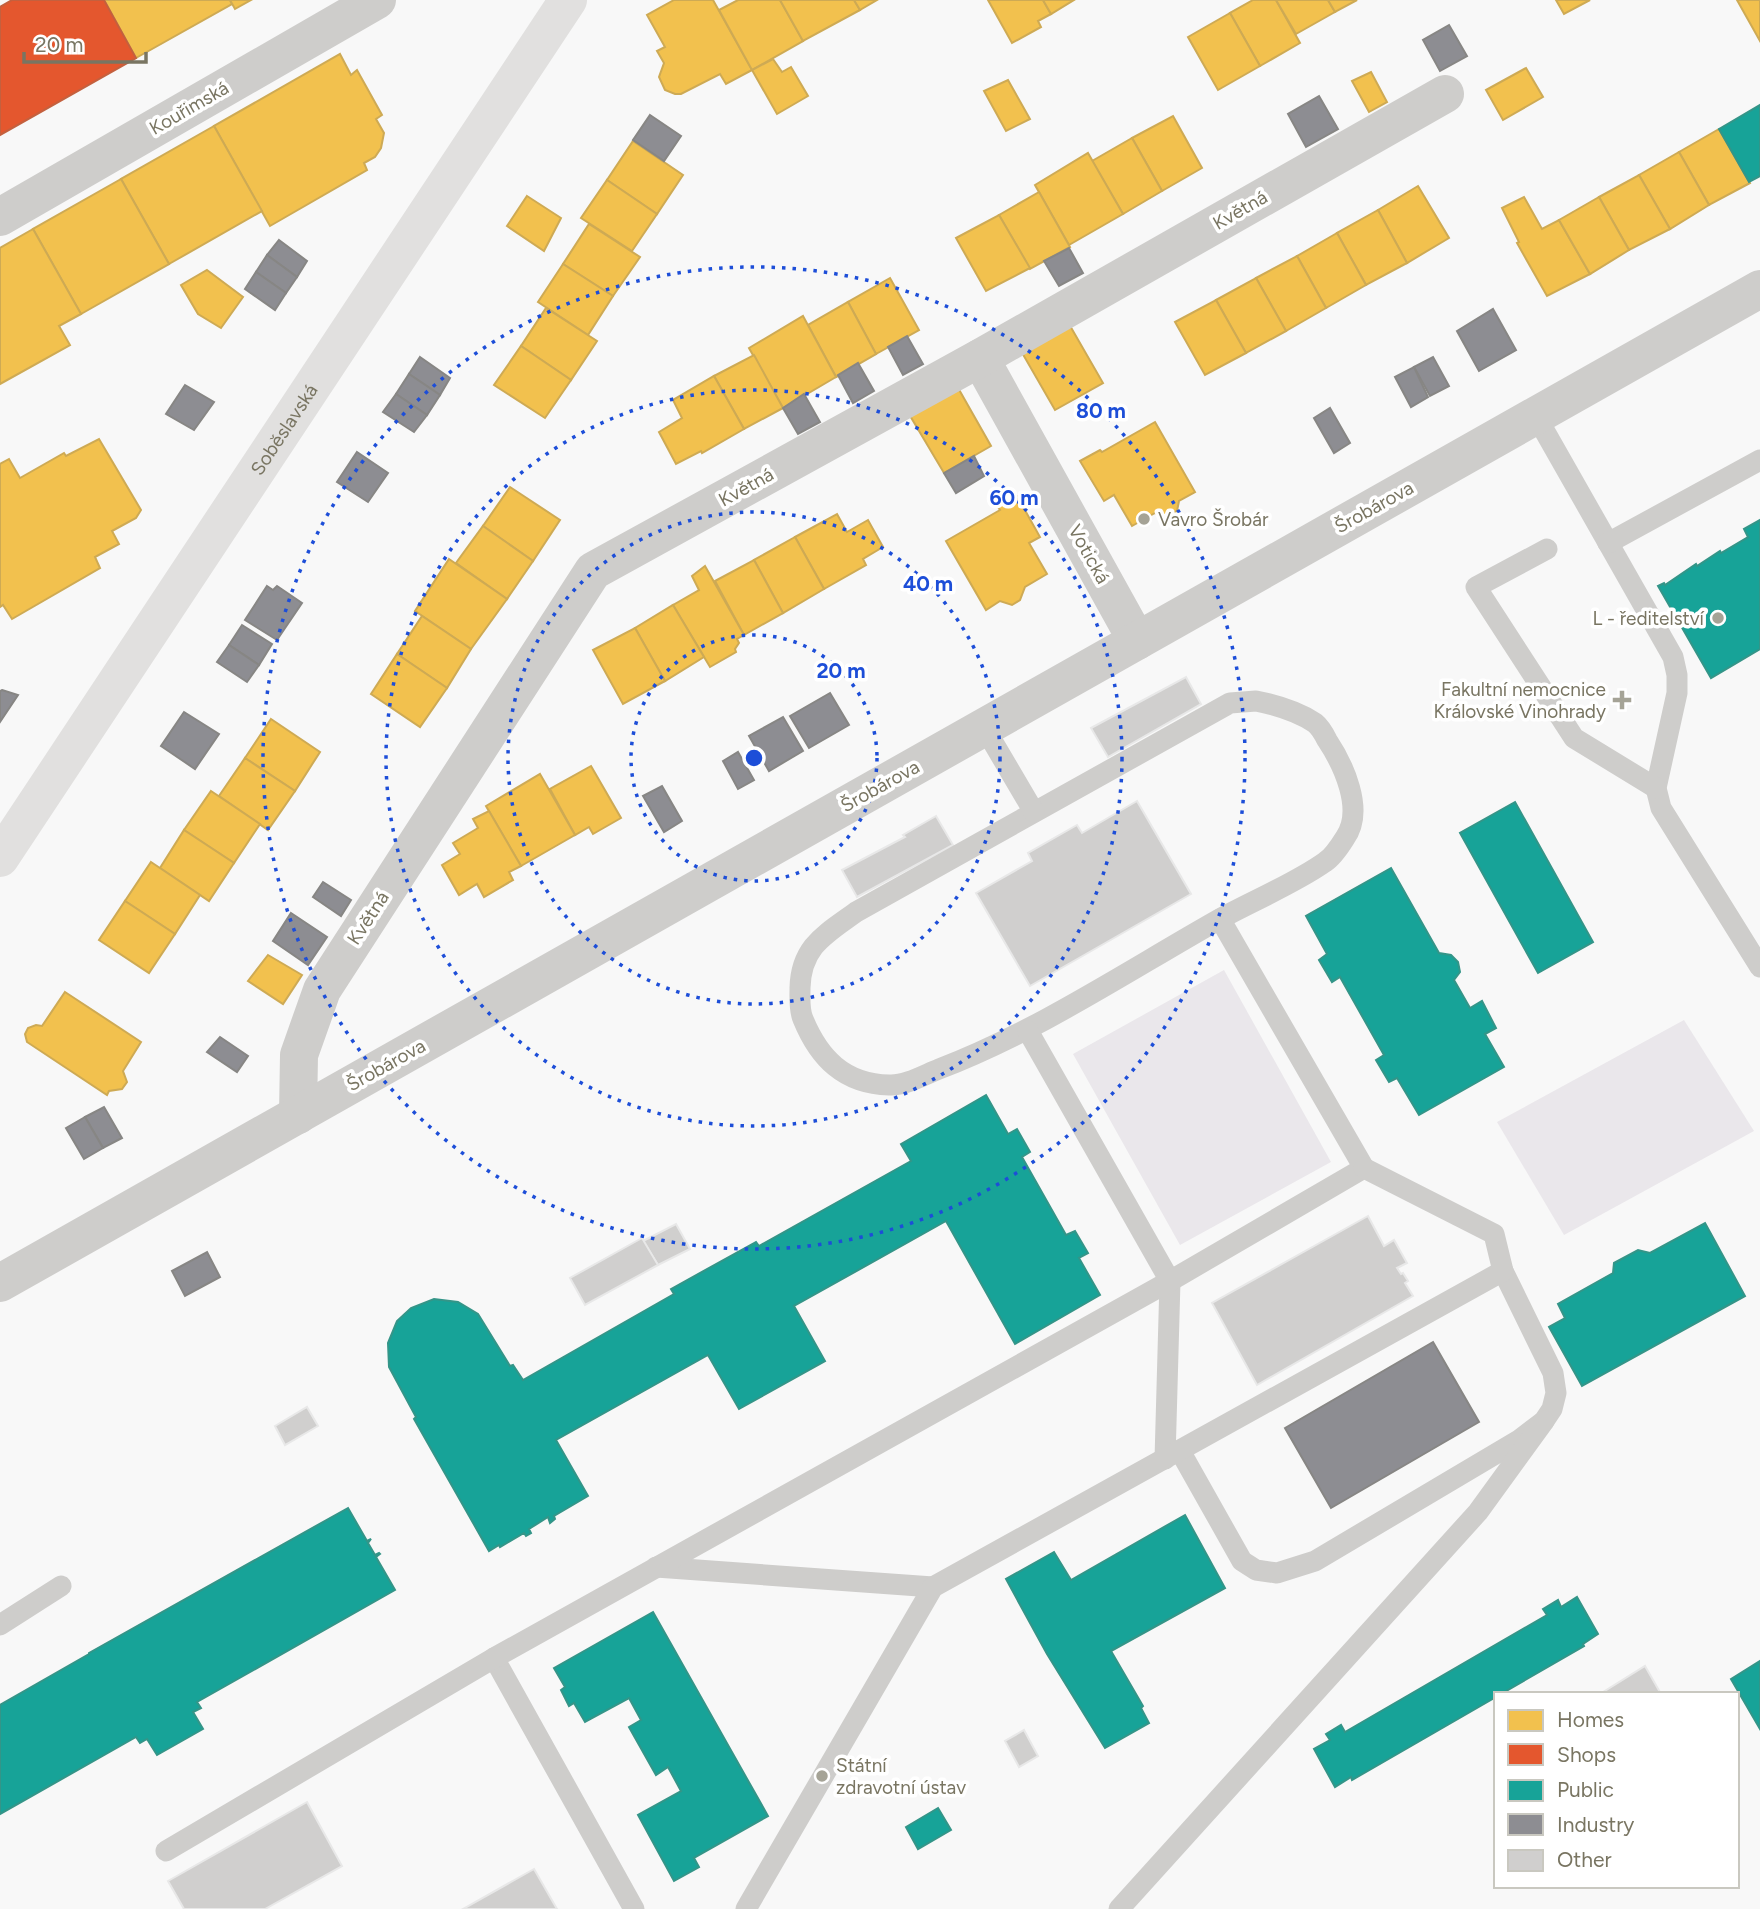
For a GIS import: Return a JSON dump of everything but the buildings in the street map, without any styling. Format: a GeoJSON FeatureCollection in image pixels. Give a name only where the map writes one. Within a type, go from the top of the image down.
{"type":"FeatureCollection","features":[{"type":"Feature","properties":{"kind":"main road","name":"Soběslavská"},"geometry":{"type":"LineString","coordinates":[[0,858],[568,0]]}},
{"type":"Feature","properties":{"kind":"street","name":"Kouřimská"},"geometry":{"type":"LineString","coordinates":[[0,217],[377,0]]}},
{"type":"Feature","properties":{"kind":"street","name":"Květná"},"geometry":{"type":"LineString","coordinates":[[298,1115],[299,1055],[322,990],[593,570],[980,358],[1445,94]]}},
{"type":"Feature","properties":{"kind":"street","name":"Šrobárova"},"geometry":{"type":"LineString","coordinates":[[0,1283],[1760,289]]}},
{"type":"Feature","properties":{"kind":"street","name":"Votická"},"geometry":{"type":"LineString","coordinates":[[980,358],[1137,641]]}},
{"type":"Feature","properties":{"kind":"lane"},"geometry":{"type":"LineString","coordinates":[[1535,416],[1673,657],[1677,693],[1656,788],[1661,808],[1760,967]]}},
{"type":"Feature","properties":{"kind":"lane"},"geometry":{"type":"LineString","coordinates":[[1608,543],[1760,460]]}},
{"type":"Feature","properties":{"kind":"lane"},"geometry":{"type":"LineString","coordinates":[[1547,549],[1476,587],[1574,738],[1656,788]]}},
{"type":"Feature","properties":{"kind":"lane"},"geometry":{"type":"LineString","coordinates":[[1256,701],[1280,706],[1317,724],[1342,763],[1353,805],[1348,835],[1327,861],[1220,919],[1028,1031],[893,1086],[846,1075],[824,1059],[810,1037],[801,1014],[800,969],[810,950],[826,934],[856,912],[1230,703],[1256,701]]}},
{"type":"Feature","properties":{"kind":"lane"},"geometry":{"type":"LineString","coordinates":[[984,727],[1034,812]]}},
{"type":"Feature","properties":{"kind":"lane"},"geometry":{"type":"LineString","coordinates":[[1119,1909],[1478,1512],[1552,1409],[1556,1393],[1553,1373],[1503,1271],[1494,1234],[1364,1168],[1220,919]]}},
{"type":"Feature","properties":{"kind":"lane"},"geometry":{"type":"LineString","coordinates":[[1028,1031],[1170,1281],[1173,1455],[1242,1560],[1256,1570],[1277,1573],[1315,1561],[1519,1440],[1544,1421]]}},
{"type":"Feature","properties":{"kind":"lane"},"geometry":{"type":"LineString","coordinates":[[166,1851],[494,1658],[1170,1281],[1364,1168]]}},
{"type":"Feature","properties":{"kind":"lane"},"geometry":{"type":"LineString","coordinates":[[746,1909],[933,1587],[1503,1271]]}},
{"type":"Feature","properties":{"kind":"lane"},"geometry":{"type":"LineString","coordinates":[[656,1567],[933,1587]]}},
{"type":"Feature","properties":{"kind":"lane"},"geometry":{"type":"LineString","coordinates":[[0,1625],[61,1586]]}},
{"type":"Feature","properties":{"kind":"lane"},"geometry":{"type":"LineString","coordinates":[[494,1658],[635,1909]]}},
{"type":"Feature","properties":{"kind":"shaded area"},"geometry":{"type":"Polygon","coordinates":[[[1224,970],[1331,1162],[1180,1245],[1073,1054],[1224,970]]]}},
{"type":"Feature","properties":{"kind":"shaded area"},"geometry":{"type":"Polygon","coordinates":[[[1684,1020],[1754,1131],[1564,1235],[1497,1122],[1684,1020]]]}},
{"type":"Feature","properties":{"kind":"place","name":"Vavro Šrobár"},"geometry":{"type":"Point","coordinates":[1144,519]}},
{"type":"Feature","properties":{"kind":"place","name":"L - ředitelství"},"geometry":{"type":"Point","coordinates":[1718,618]}},
{"type":"Feature","properties":{"kind":"place","name":"Fakultní nemocnice Královské Vinohrady"},"geometry":{"type":"Point","coordinates":[1622,700]}},
{"type":"Feature","properties":{"kind":"place","name":"Státní zdravotní ústav"},"geometry":{"type":"Point","coordinates":[822,1776]}}]}
